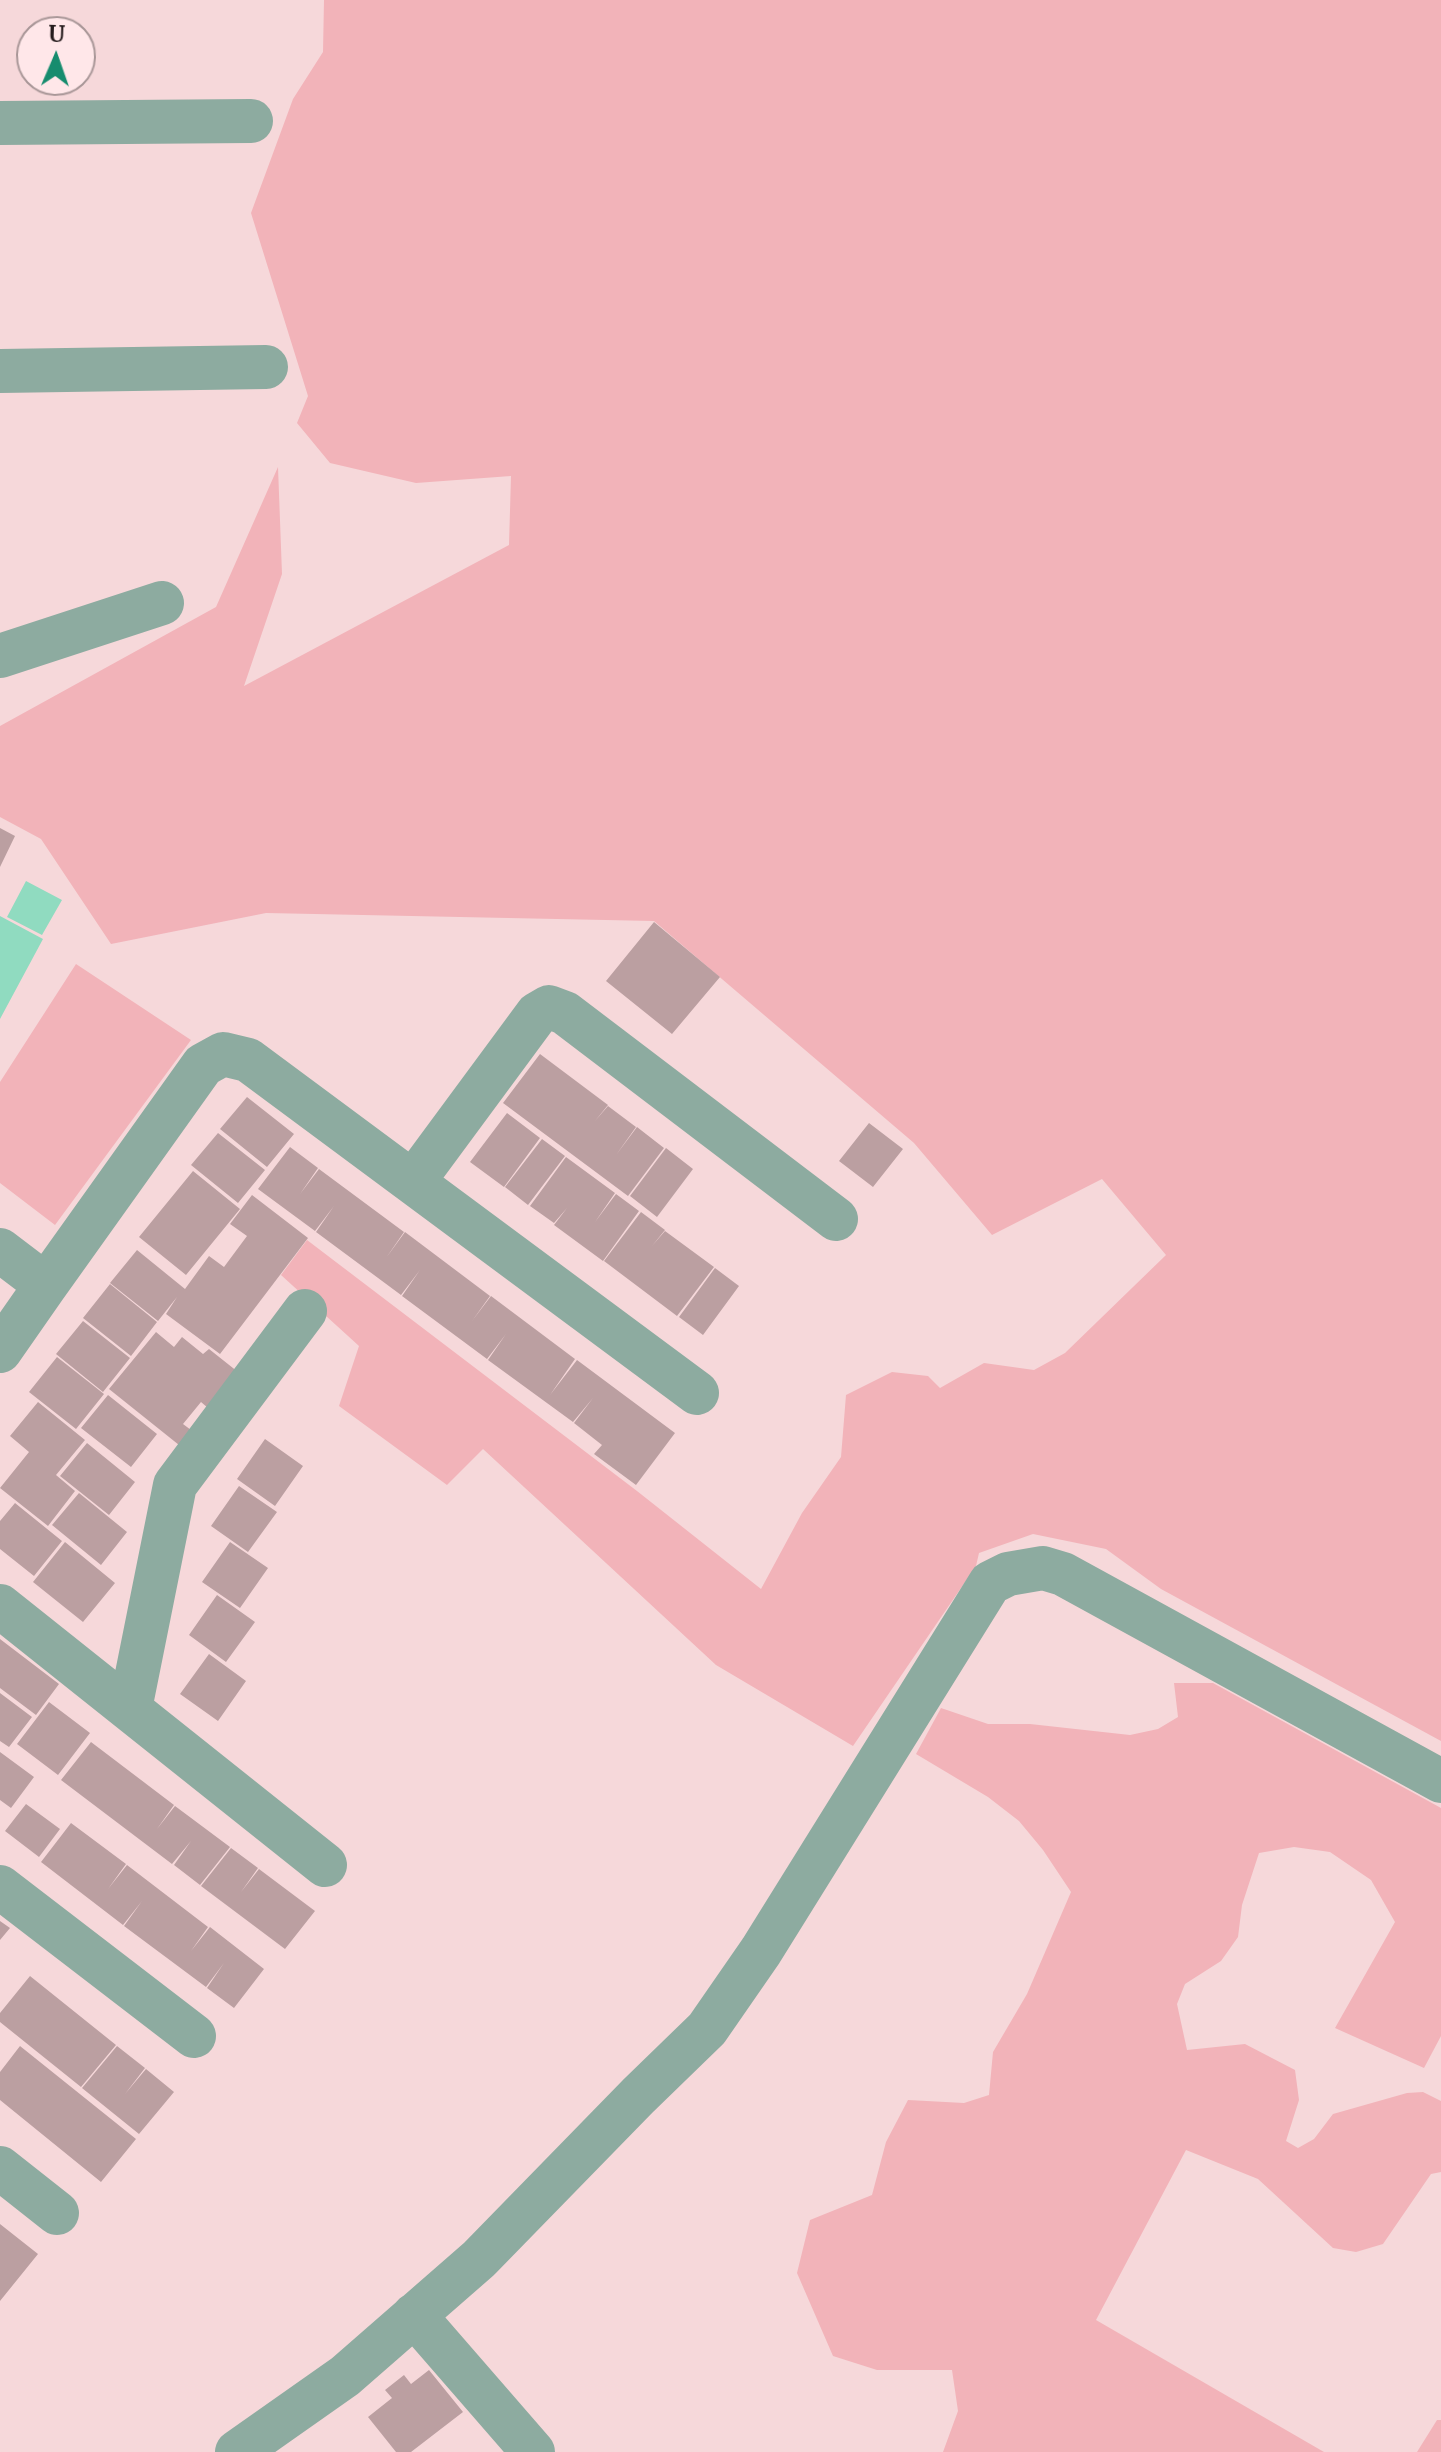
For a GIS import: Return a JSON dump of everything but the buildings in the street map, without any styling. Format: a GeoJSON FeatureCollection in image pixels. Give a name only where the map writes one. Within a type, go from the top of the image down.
{"type":"FeatureCollection","features":[{"type":"Feature","properties":{"kind":"street"},"geometry":{"type":"LineString","coordinates":[[0,123],[251,121]]}},
{"type":"Feature","properties":{"kind":"street"},"geometry":{"type":"LineString","coordinates":[[0,371],[266,367]]}},
{"type":"Feature","properties":{"kind":"street"},"geometry":{"type":"LineString","coordinates":[[0,656],[162,603]]}},
{"type":"Feature","properties":{"kind":"street"},"geometry":{"type":"LineString","coordinates":[[413,1182],[537,1014],[549,1007],[565,1013],[836,1219]]}},
{"type":"Feature","properties":{"kind":"street"},"geometry":{"type":"LineString","coordinates":[[0,1351],[203,1065],[223,1054],[248,1060],[697,1393]]}},
{"type":"Feature","properties":{"kind":"street"},"geometry":{"type":"LineString","coordinates":[[0,1250],[46,1285]]}},
{"type":"Feature","properties":{"kind":"street"},"geometry":{"type":"LineString","coordinates":[[130,1709],[175,1485],[305,1311]]}},
{"type":"Feature","properties":{"kind":"street"},"geometry":{"type":"LineString","coordinates":[[237,2452],[345,2376],[479,2259],[707,2029],[761,1951],[990,1583],[1008,1574],[1043,1568],[1063,1574],[1441,1781]]}},
{"type":"Feature","properties":{"kind":"street"},"geometry":{"type":"LineString","coordinates":[[0,1606],[325,1865]]}},
{"type":"Feature","properties":{"kind":"street"},"geometry":{"type":"LineString","coordinates":[[0,1887],[194,2036]]}},
{"type":"Feature","properties":{"kind":"street"},"geometry":{"type":"LineString","coordinates":[[0,2168],[57,2213]]}},
{"type":"Feature","properties":{"kind":"street"},"geometry":{"type":"LineString","coordinates":[[414,2315],[533,2452]]}},
{"type":"Feature","properties":{"kind":"shaded area"},"geometry":{"type":"Polygon","coordinates":[[[324,0],[1441,0],[1441,1741],[1161,1589],[1106,1549],[1033,1534],[979,1553],[976,1566],[853,1746],[716,1665],[483,1449],[447,1485],[339,1406],[359,1346],[281,1275],[307,1240],[761,1589],[802,1513],[841,1457],[846,1395],[892,1372],[928,1376],[940,1388],[984,1363],[1034,1370],[1065,1353],[1166,1255],[1102,1179],[992,1235],[914,1143],[654,921],[266,913],[111,944],[41,839],[0,817],[0,726],[216,607],[278,467],[282,574],[244,686],[509,545],[511,476],[416,483],[330,463],[297,423],[308,396],[251,213],[293,99],[323,52],[324,0]]]}},
{"type":"Feature","properties":{"kind":"shaded area"},"geometry":{"type":"Polygon","coordinates":[[[26,881],[62,900],[42,935],[7,917],[26,881]]]}},
{"type":"Feature","properties":{"kind":"shaded area"},"geometry":{"type":"Polygon","coordinates":[[[0,916],[43,939],[0,1019],[0,916]]]}},
{"type":"Feature","properties":{"kind":"shaded area"},"geometry":{"type":"Polygon","coordinates":[[[76,964],[191,1040],[55,1225],[0,1183],[0,1082],[76,964]]]}},
{"type":"Feature","properties":{"kind":"shaded area"},"geometry":{"type":"Polygon","coordinates":[[[1174,1683],[1213,1683],[1441,1808],[1441,2036],[1424,2068],[1335,2028],[1395,1922],[1371,1880],[1330,1852],[1294,1847],[1259,1853],[1242,1905],[1238,1937],[1221,1961],[1185,1984],[1177,2004],[1187,2050],[1245,2044],[1295,2070],[1299,2100],[1286,2141],[1298,2148],[1314,2139],[1333,2114],[1407,2093],[1423,2092],[1441,2101],[1441,2172],[1431,2174],[1383,2244],[1356,2252],[1333,2248],[1258,2179],[1186,2150],[1096,2320],[1324,2452],[943,2452],[958,2411],[952,2370],[877,2370],[833,2356],[797,2273],[810,2220],[872,2195],[886,2142],[908,2100],[964,2103],[989,2095],[993,2052],[1027,1994],[1071,1892],[1019,1821],[988,1797],[916,1754],[941,1708],[988,1724],[1030,1724],[1130,1735],[1158,1729],[1178,1717],[1174,1683]]]}},
{"type":"Feature","properties":{"kind":"shaded area"},"geometry":{"type":"Polygon","coordinates":[[[1437,2420],[1441,2420],[1441,2452],[1417,2452],[1437,2420]]]}}]}
